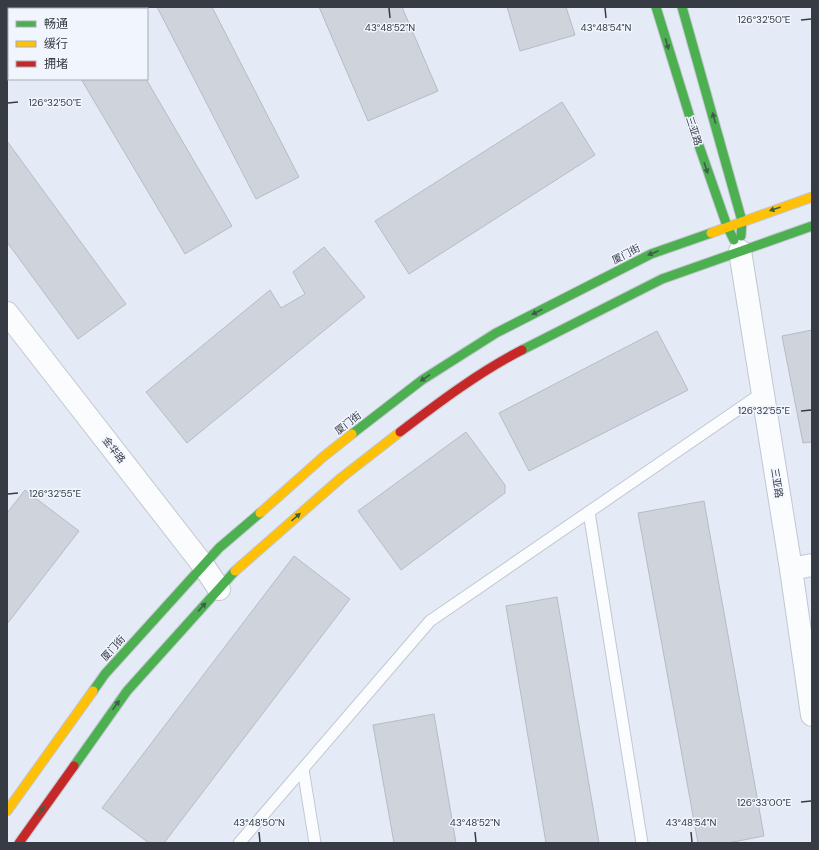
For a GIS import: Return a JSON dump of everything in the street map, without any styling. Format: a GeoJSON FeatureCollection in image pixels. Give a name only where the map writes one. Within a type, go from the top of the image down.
{"type":"FeatureCollection","features":[{"type":"Feature","properties":{"kind":"main road","name":"三亚路"},"geometry":{"type":"LineString","coordinates":[[656,7],[696,137],[727,226],[740,251]]}},
{"type":"Feature","properties":{"kind":"main road","name":"三亚路"},"geometry":{"type":"LineString","coordinates":[[682,7],[742,221],[740,251]]}},
{"type":"Feature","properties":{"kind":"main road","name":"厦门街"},"geometry":{"type":"LineString","coordinates":[[7,812],[43,759],[105,674],[219,548],[323,457],[422,380],[496,333],[651,254],[812,197]]}},
{"type":"Feature","properties":{"kind":"main road"},"geometry":{"type":"LineString","coordinates":[[19,843],[126,691],[238,568],[341,478],[438,403],[510,357],[662,279],[812,226]]}},
{"type":"Feature","properties":{"kind":"street","name":"三亚路"},"geometry":{"type":"LineString","coordinates":[[740,251],[791,569],[812,715]]}},
{"type":"Feature","properties":{"kind":"street","name":"金华路"},"geometry":{"type":"LineString","coordinates":[[7,313],[203,565],[219,589]]}},
{"type":"Feature","properties":{"kind":"street"},"geometry":{"type":"LineString","coordinates":[[791,569],[812,564]]}},
{"type":"Feature","properties":{"kind":"lane"},"geometry":{"type":"LineString","coordinates":[[239,843],[430,621],[762,393]]}},
{"type":"Feature","properties":{"kind":"lane"},"geometry":{"type":"LineString","coordinates":[[589,512],[642,843]]}},
{"type":"Feature","properties":{"kind":"lane"},"geometry":{"type":"LineString","coordinates":[[303,769],[315,843]]}},
{"type":"Feature","properties":{"kind":"building"},"geometry":{"type":"Polygon","coordinates":[[[157,7],[212,7],[299,177],[256,199],[157,7]]]}},
{"type":"Feature","properties":{"kind":"building"},"geometry":{"type":"Polygon","coordinates":[[[319,7],[402,7],[438,91],[368,121],[319,7]]]}},
{"type":"Feature","properties":{"kind":"building"},"geometry":{"type":"Polygon","coordinates":[[[507,7],[566,7],[575,35],[520,51],[507,7]]]}},
{"type":"Feature","properties":{"kind":"building"},"geometry":{"type":"Polygon","coordinates":[[[82,80],[147,80],[232,226],[185,254],[82,80]]]}},
{"type":"Feature","properties":{"kind":"building"},"geometry":{"type":"Polygon","coordinates":[[[562,102],[595,155],[409,274],[375,221],[562,102]]]}},
{"type":"Feature","properties":{"kind":"building"},"geometry":{"type":"Polygon","coordinates":[[[7,141],[126,304],[78,339],[7,242],[7,141]]]}},
{"type":"Feature","properties":{"kind":"building"},"geometry":{"type":"Polygon","coordinates":[[[324,247],[365,297],[187,443],[146,392],[270,290],[281,308],[305,294],[293,272],[324,247]]]}},
{"type":"Feature","properties":{"kind":"building"},"geometry":{"type":"Polygon","coordinates":[[[812,330],[812,442],[803,443],[782,336],[812,330]]]}},
{"type":"Feature","properties":{"kind":"building"},"geometry":{"type":"Polygon","coordinates":[[[657,331],[688,390],[529,471],[499,413],[657,331]]]}},
{"type":"Feature","properties":{"kind":"building"},"geometry":{"type":"Polygon","coordinates":[[[466,432],[505,485],[505,493],[401,570],[358,511],[466,432]]]}},
{"type":"Feature","properties":{"kind":"building"},"geometry":{"type":"Polygon","coordinates":[[[25,490],[79,531],[7,624],[7,513],[25,490]]]}},
{"type":"Feature","properties":{"kind":"building"},"geometry":{"type":"Polygon","coordinates":[[[704,501],[764,836],[728,843],[698,843],[638,513],[704,501]]]}},
{"type":"Feature","properties":{"kind":"building"},"geometry":{"type":"Polygon","coordinates":[[[294,556],[350,599],[164,843],[149,843],[102,808],[294,556]]]}},
{"type":"Feature","properties":{"kind":"building"},"geometry":{"type":"Polygon","coordinates":[[[557,597],[599,843],[546,843],[506,606],[557,597]]]}},
{"type":"Feature","properties":{"kind":"building"},"geometry":{"type":"Polygon","coordinates":[[[434,714],[456,843],[394,843],[373,725],[434,714]]]}},
{"type":"Feature","properties":{"kind":"traffic: fast"},"geometry":{"type":"LineString","coordinates":[[656,7],[696,137],[727,226],[734,240]]}},
{"type":"Feature","properties":{"kind":"traffic: fast"},"geometry":{"type":"LineString","coordinates":[[682,7],[742,221],[741,236]]}},
{"type":"Feature","properties":{"kind":"traffic: fast"},"geometry":{"type":"LineString","coordinates":[[522,350],[662,279],[812,226]]}},
{"type":"Feature","properties":{"kind":"traffic: fast"},"geometry":{"type":"LineString","coordinates":[[352,434],[422,380],[496,333],[651,254],[711,233]]}},
{"type":"Feature","properties":{"kind":"traffic: fast"},"geometry":{"type":"LineString","coordinates":[[93,691],[105,674],[219,548],[260,513]]}},
{"type":"Feature","properties":{"kind":"traffic: fast"},"geometry":{"type":"LineString","coordinates":[[74,766],[127,691],[235,571]]}},
{"type":"Feature","properties":{"kind":"traffic: slow"},"geometry":{"type":"LineString","coordinates":[[711,233],[812,197]]}},
{"type":"Feature","properties":{"kind":"traffic: slow"},"geometry":{"type":"LineString","coordinates":[[235,571],[341,478],[400,432]]}},
{"type":"Feature","properties":{"kind":"traffic: slow"},"geometry":{"type":"LineString","coordinates":[[260,513],[323,457],[352,434]]}},
{"type":"Feature","properties":{"kind":"traffic: slow"},"geometry":{"type":"LineString","coordinates":[[7,811],[93,691]]}},
{"type":"Feature","properties":{"kind":"traffic: jam"},"geometry":{"type":"LineString","coordinates":[[400,432],[475,378],[522,350]]}},
{"type":"Feature","properties":{"kind":"traffic: jam"},"geometry":{"type":"LineString","coordinates":[[19,843],[74,766]]}}]}
